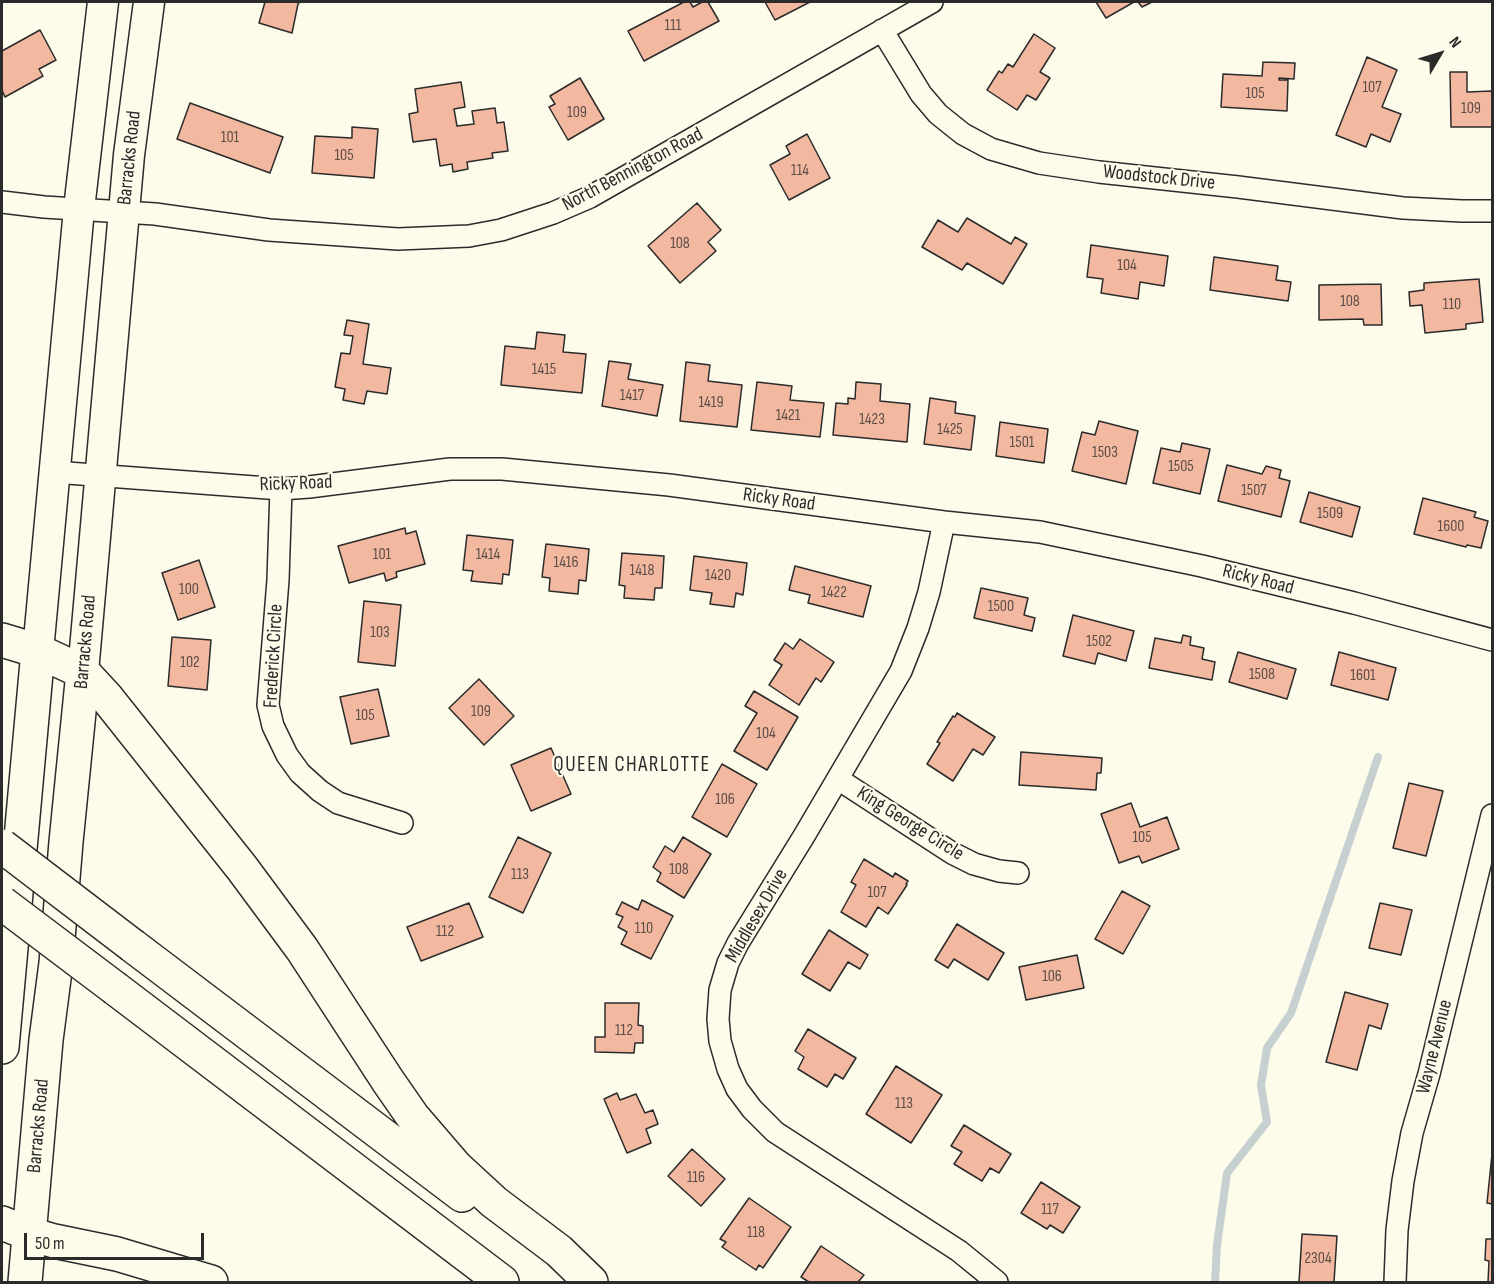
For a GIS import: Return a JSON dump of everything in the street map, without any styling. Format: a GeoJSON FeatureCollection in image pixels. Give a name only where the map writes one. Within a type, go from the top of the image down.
{"type":"FeatureCollection","features":[{"type":"Feature","properties":{"kind":"main road"},"geometry":{"type":"LineString","coordinates":[[2,1047],[9,893],[38,651],[79,209],[103,2]]}},
{"type":"Feature","properties":{"kind":"main road","name":"Barracks Road"},"geometry":{"type":"LineString","coordinates":[[25,1282],[16,1229],[56,963],[129,155],[149,2]]}},
{"type":"Feature","properties":{"kind":"main road"},"geometry":{"type":"LineString","coordinates":[[2,640],[38,651],[83,672],[107,698],[302,949],[413,1117],[456,1167],[494,1202],[559,1251],[591,1282]]}},
{"type":"Feature","properties":{"kind":"main road"},"geometry":{"type":"LineString","coordinates":[[2,846],[579,1282]]}},
{"type":"Feature","properties":{"kind":"main road"},"geometry":{"type":"LineString","coordinates":[[9,893],[116,989],[502,1282]]}},
{"type":"Feature","properties":{"kind":"main road"},"geometry":{"type":"LineString","coordinates":[[16,1229],[54,1241],[117,1254],[211,1282]]}},
{"type":"Feature","properties":{"kind":"street","name":"North Bennington Road"},"geometry":{"type":"LineString","coordinates":[[2,202],[155,214],[269,230],[398,239],[469,236],[501,230],[553,213],[590,197],[932,2]]}},
{"type":"Feature","properties":{"kind":"street","name":"Woodstock Drive"},"geometry":{"type":"LineString","coordinates":[[882,30],[921,94],[938,114],[963,134],[991,149],[1039,163],[1099,172],[1404,208],[1492,211]]}},
{"type":"Feature","properties":{"kind":"street","name":"Ricky Road"},"geometry":{"type":"LineString","coordinates":[[54,472],[281,489],[450,469],[502,470],[669,485],[944,522],[1040,532],[1354,603],[1492,640]]}},
{"type":"Feature","properties":{"kind":"street","name":"Frederick Circle"},"geometry":{"type":"LineString","coordinates":[[281,489],[278,580],[268,705],[273,726],[287,755],[300,773],[320,791],[338,802],[402,823]]}},
{"type":"Feature","properties":{"kind":"street","name":"Middlesex Drive"},"geometry":{"type":"LineString","coordinates":[[944,522],[929,592],[918,628],[900,671],[838,779],[738,943],[728,963],[720,990],[718,1019],[720,1041],[728,1069],[737,1089],[752,1109],[775,1132],[959,1251],[998,1282]]}},
{"type":"Feature","properties":{"kind":"street","name":"King George Circle"},"geometry":{"type":"LineString","coordinates":[[838,779],[952,853],[974,864],[999,871],[1018,873]]}},
{"type":"Feature","properties":{"kind":"street","name":"Wayne Avenue"},"geometry":{"type":"LineString","coordinates":[[1395,1282],[1397,1230],[1412,1133],[1429,1074],[1492,815]]}},
{"type":"Feature","properties":{"kind":"building"},"geometry":{"type":"Polygon","coordinates":[[[265,2],[300,2],[292,33],[259,23],[265,2]]]}},
{"type":"Feature","properties":{"kind":"building"},"geometry":{"type":"Polygon","coordinates":[[[684,2],[690,2],[693,7],[702,2],[708,2],[719,21],[644,61],[628,31],[684,2]]]}},
{"type":"Feature","properties":{"kind":"building"},"geometry":{"type":"Polygon","coordinates":[[[765,2],[810,2],[775,20],[765,2]]]}},
{"type":"Feature","properties":{"kind":"building"},"geometry":{"type":"Polygon","coordinates":[[[1096,2],[1134,2],[1106,18],[1096,2]]]}},
{"type":"Feature","properties":{"kind":"building"},"geometry":{"type":"Polygon","coordinates":[[[1138,2],[1152,2],[1142,7],[1138,2]]]}},
{"type":"Feature","properties":{"kind":"building"},"geometry":{"type":"Polygon","coordinates":[[[40,30],[56,60],[39,69],[43,76],[5,97],[2,90],[2,51],[40,30]]]}},
{"type":"Feature","properties":{"kind":"building"},"geometry":{"type":"Polygon","coordinates":[[[1034,34],[1055,48],[1040,72],[1050,78],[1036,100],[1027,95],[1017,110],[987,90],[999,71],[1002,73],[1008,64],[1013,67],[1034,34]]]}},
{"type":"Feature","properties":{"kind":"building"},"geometry":{"type":"Polygon","coordinates":[[[1367,57],[1397,70],[1382,107],[1401,114],[1390,142],[1371,134],[1366,147],[1336,135],[1367,57]]]}},
{"type":"Feature","properties":{"kind":"building"},"geometry":{"type":"Polygon","coordinates":[[[1263,62],[1295,63],[1294,79],[1279,78],[1279,80],[1288,80],[1287,111],[1221,107],[1223,74],[1262,76],[1263,62]]]}},
{"type":"Feature","properties":{"kind":"building"},"geometry":{"type":"Polygon","coordinates":[[[1450,72],[1467,72],[1467,92],[1492,91],[1492,127],[1451,127],[1450,72]]]}},
{"type":"Feature","properties":{"kind":"building"},"geometry":{"type":"Polygon","coordinates":[[[580,78],[604,119],[568,140],[549,107],[555,104],[550,96],[580,78]]]}},
{"type":"Feature","properties":{"kind":"building"},"geometry":{"type":"Polygon","coordinates":[[[461,82],[465,107],[454,109],[457,126],[474,124],[472,111],[495,108],[497,123],[504,122],[508,151],[492,153],[493,158],[467,162],[468,169],[453,172],[452,164],[440,166],[436,139],[413,142],[409,114],[418,112],[415,89],[461,82]]]}},
{"type":"Feature","properties":{"kind":"building"},"geometry":{"type":"Polygon","coordinates":[[[190,103],[283,137],[270,173],[177,139],[190,103]]]}},
{"type":"Feature","properties":{"kind":"building"},"geometry":{"type":"Polygon","coordinates":[[[352,127],[378,129],[374,178],[312,173],[315,136],[352,138],[352,127]]]}},
{"type":"Feature","properties":{"kind":"building"},"geometry":{"type":"Polygon","coordinates":[[[807,134],[830,178],[789,200],[770,165],[790,154],[786,146],[807,134]]]}},
{"type":"Feature","properties":{"kind":"building"},"geometry":{"type":"Polygon","coordinates":[[[697,203],[721,230],[708,242],[716,251],[680,283],[648,246],[697,203]]]}},
{"type":"Feature","properties":{"kind":"building"},"geometry":{"type":"Polygon","coordinates":[[[967,218],[1011,244],[1015,237],[1027,244],[1003,284],[967,263],[962,270],[922,247],[938,220],[958,232],[967,218]]]}},
{"type":"Feature","properties":{"kind":"building"},"geometry":{"type":"Polygon","coordinates":[[[1091,245],[1168,256],[1164,286],[1140,282],[1138,299],[1101,293],[1103,279],[1087,277],[1091,245]]]}},
{"type":"Feature","properties":{"kind":"building"},"geometry":{"type":"Polygon","coordinates":[[[1214,257],[1278,266],[1276,280],[1291,282],[1288,301],[1210,290],[1214,257]]]}},
{"type":"Feature","properties":{"kind":"building"},"geometry":{"type":"Polygon","coordinates":[[[1479,279],[1483,322],[1466,324],[1466,329],[1425,333],[1422,305],[1410,306],[1409,292],[1424,290],[1424,283],[1479,279]]]}},
{"type":"Feature","properties":{"kind":"building"},"geometry":{"type":"Polygon","coordinates":[[[1381,284],[1382,325],[1364,325],[1363,319],[1319,320],[1319,285],[1381,284]]]}},
{"type":"Feature","properties":{"kind":"building"},"geometry":{"type":"Polygon","coordinates":[[[347,320],[369,324],[363,364],[391,368],[387,394],[367,391],[364,404],[343,400],[345,389],[335,387],[341,353],[350,354],[353,336],[344,335],[347,320]]]}},
{"type":"Feature","properties":{"kind":"building"},"geometry":{"type":"Polygon","coordinates":[[[537,332],[565,335],[563,352],[586,354],[582,393],[501,385],[505,346],[535,349],[537,332]]]}},
{"type":"Feature","properties":{"kind":"building"},"geometry":{"type":"Polygon","coordinates":[[[609,361],[631,364],[628,379],[663,385],[657,416],[602,406],[609,361]]]}},
{"type":"Feature","properties":{"kind":"building"},"geometry":{"type":"Polygon","coordinates":[[[686,362],[710,365],[708,381],[742,385],[737,427],[680,421],[686,362]]]}},
{"type":"Feature","properties":{"kind":"building"},"geometry":{"type":"Polygon","coordinates":[[[757,382],[792,386],[790,400],[824,403],[820,437],[751,430],[757,382]]]}},
{"type":"Feature","properties":{"kind":"building"},"geometry":{"type":"Polygon","coordinates":[[[856,382],[881,384],[880,401],[910,404],[907,442],[833,435],[836,403],[848,404],[848,398],[855,399],[856,382]]]}},
{"type":"Feature","properties":{"kind":"building"},"geometry":{"type":"Polygon","coordinates":[[[930,398],[956,402],[955,413],[975,416],[971,450],[924,444],[930,398]]]}},
{"type":"Feature","properties":{"kind":"building"},"geometry":{"type":"Polygon","coordinates":[[[1099,421],[1138,431],[1126,484],[1072,471],[1082,432],[1095,435],[1099,421]]]}},
{"type":"Feature","properties":{"kind":"building"},"geometry":{"type":"Polygon","coordinates":[[[1000,422],[1048,429],[1044,463],[996,456],[1000,422]]]}},
{"type":"Feature","properties":{"kind":"building"},"geometry":{"type":"Polygon","coordinates":[[[1182,443],[1210,449],[1200,494],[1153,483],[1161,448],[1180,452],[1182,443]]]}},
{"type":"Feature","properties":{"kind":"building"},"geometry":{"type":"Polygon","coordinates":[[[1227,465],[1262,474],[1266,466],[1281,470],[1279,478],[1290,481],[1281,517],[1218,501],[1227,465]]]}},
{"type":"Feature","properties":{"kind":"building"},"geometry":{"type":"Polygon","coordinates":[[[1309,492],[1360,507],[1352,537],[1300,522],[1309,492]]]}},
{"type":"Feature","properties":{"kind":"building"},"geometry":{"type":"Polygon","coordinates":[[[1423,498],[1476,512],[1474,517],[1488,521],[1481,548],[1467,545],[1466,547],[1414,534],[1423,498]]]}},
{"type":"Feature","properties":{"kind":"building"},"geometry":{"type":"Polygon","coordinates":[[[405,528],[406,534],[416,531],[425,564],[396,572],[397,577],[386,581],[384,573],[349,583],[338,546],[405,528]]]}},
{"type":"Feature","properties":{"kind":"building"},"geometry":{"type":"Polygon","coordinates":[[[467,535],[513,540],[509,575],[503,574],[502,584],[471,581],[473,571],[463,570],[467,535]]]}},
{"type":"Feature","properties":{"kind":"building"},"geometry":{"type":"Polygon","coordinates":[[[546,544],[589,549],[586,581],[579,580],[578,594],[549,591],[550,578],[542,577],[546,544]]]}},
{"type":"Feature","properties":{"kind":"building"},"geometry":{"type":"Polygon","coordinates":[[[622,553],[664,556],[662,588],[655,588],[654,600],[624,598],[625,586],[619,585],[622,553]]]}},
{"type":"Feature","properties":{"kind":"building"},"geometry":{"type":"Polygon","coordinates":[[[694,556],[747,563],[743,595],[736,593],[734,607],[710,604],[712,593],[690,590],[694,556]]]}},
{"type":"Feature","properties":{"kind":"building"},"geometry":{"type":"Polygon","coordinates":[[[199,560],[215,607],[178,620],[162,573],[199,560]]]}},
{"type":"Feature","properties":{"kind":"building"},"geometry":{"type":"Polygon","coordinates":[[[795,566],[871,586],[863,617],[808,603],[810,595],[789,590],[795,566]]]}},
{"type":"Feature","properties":{"kind":"building"},"geometry":{"type":"Polygon","coordinates":[[[981,588],[1028,598],[1024,615],[1035,618],[1032,631],[974,618],[981,588]]]}},
{"type":"Feature","properties":{"kind":"building"},"geometry":{"type":"Polygon","coordinates":[[[364,601],[401,605],[395,666],[358,662],[364,601]]]}},
{"type":"Feature","properties":{"kind":"building"},"geometry":{"type":"Polygon","coordinates":[[[1073,615],[1134,631],[1126,661],[1098,653],[1095,664],[1063,656],[1073,615]]]}},
{"type":"Feature","properties":{"kind":"building"},"geometry":{"type":"Polygon","coordinates":[[[1183,635],[1191,637],[1190,645],[1204,648],[1202,659],[1215,662],[1212,680],[1149,668],[1155,638],[1181,643],[1183,635]]]}},
{"type":"Feature","properties":{"kind":"building"},"geometry":{"type":"Polygon","coordinates":[[[172,637],[211,640],[207,690],[168,686],[172,637]]]}},
{"type":"Feature","properties":{"kind":"building"},"geometry":{"type":"Polygon","coordinates":[[[800,639],[834,662],[821,682],[816,678],[799,705],[769,685],[782,665],[774,660],[785,643],[793,649],[800,639]]]}},
{"type":"Feature","properties":{"kind":"building"},"geometry":{"type":"Polygon","coordinates":[[[1238,652],[1296,669],[1287,699],[1229,682],[1238,652]]]}},
{"type":"Feature","properties":{"kind":"building"},"geometry":{"type":"Polygon","coordinates":[[[1339,652],[1396,668],[1388,700],[1331,685],[1339,652]]]}},
{"type":"Feature","properties":{"kind":"building"},"geometry":{"type":"Polygon","coordinates":[[[479,679],[514,716],[484,745],[449,708],[479,679]]]}},
{"type":"Feature","properties":{"kind":"building"},"geometry":{"type":"Polygon","coordinates":[[[378,689],[389,736],[351,744],[340,697],[378,689]]]}},
{"type":"Feature","properties":{"kind":"building"},"geometry":{"type":"Polygon","coordinates":[[[754,691],[798,717],[767,770],[734,751],[757,713],[745,706],[754,691]]]}},
{"type":"Feature","properties":{"kind":"building"},"geometry":{"type":"Polygon","coordinates":[[[957,713],[995,737],[983,755],[973,749],[953,781],[927,764],[940,743],[937,742],[957,713]]]}},
{"type":"Feature","properties":{"kind":"building"},"geometry":{"type":"Polygon","coordinates":[[[551,748],[571,794],[531,811],[511,765],[551,748]]]}},
{"type":"Feature","properties":{"kind":"building"},"geometry":{"type":"Polygon","coordinates":[[[1021,752],[1102,758],[1101,773],[1097,773],[1096,790],[1019,785],[1021,752]]]}},
{"type":"Feature","properties":{"kind":"building"},"geometry":{"type":"Polygon","coordinates":[[[722,764],[757,784],[727,837],[692,817],[722,764]]]}},
{"type":"Feature","properties":{"kind":"building"},"geometry":{"type":"Polygon","coordinates":[[[1409,783],[1443,791],[1426,856],[1393,848],[1409,783]]]}},
{"type":"Feature","properties":{"kind":"building"},"geometry":{"type":"Polygon","coordinates":[[[1131,803],[1140,827],[1167,817],[1179,849],[1142,863],[1139,856],[1119,863],[1101,814],[1131,803]]]}},
{"type":"Feature","properties":{"kind":"building"},"geometry":{"type":"Polygon","coordinates":[[[518,837],[551,853],[523,913],[489,897],[518,837]]]}},
{"type":"Feature","properties":{"kind":"building"},"geometry":{"type":"Polygon","coordinates":[[[683,837],[711,854],[684,898],[657,881],[661,873],[653,867],[665,846],[674,852],[683,837]]]}},
{"type":"Feature","properties":{"kind":"building"},"geometry":{"type":"Polygon","coordinates":[[[864,859],[893,877],[895,873],[908,881],[888,914],[878,907],[866,927],[841,912],[856,885],[851,882],[864,859]]]}},
{"type":"Feature","properties":{"kind":"building"},"geometry":{"type":"Polygon","coordinates":[[[1122,891],[1150,906],[1123,954],[1095,939],[1122,891]]]}},
{"type":"Feature","properties":{"kind":"building"},"geometry":{"type":"Polygon","coordinates":[[[642,900],[673,916],[651,959],[621,944],[627,932],[618,927],[623,917],[616,914],[622,902],[638,910],[642,900]]]}},
{"type":"Feature","properties":{"kind":"building"},"geometry":{"type":"Polygon","coordinates":[[[469,903],[483,937],[421,961],[407,927],[469,903]]]}},
{"type":"Feature","properties":{"kind":"building"},"geometry":{"type":"Polygon","coordinates":[[[1380,903],[1412,910],[1401,955],[1369,948],[1380,903]]]}},
{"type":"Feature","properties":{"kind":"building"},"geometry":{"type":"Polygon","coordinates":[[[957,924],[1004,953],[988,980],[954,959],[948,968],[935,960],[957,924]]]}},
{"type":"Feature","properties":{"kind":"building"},"geometry":{"type":"Polygon","coordinates":[[[829,930],[868,955],[860,969],[848,962],[830,991],[802,974],[829,930]]]}},
{"type":"Feature","properties":{"kind":"building"},"geometry":{"type":"Polygon","coordinates":[[[1077,955],[1084,988],[1026,1000],[1019,967],[1077,955]]]}},
{"type":"Feature","properties":{"kind":"building"},"geometry":{"type":"Polygon","coordinates":[[[1345,992],[1388,1004],[1381,1029],[1369,1025],[1357,1070],[1326,1062],[1345,992]]]}},
{"type":"Feature","properties":{"kind":"building"},"geometry":{"type":"Polygon","coordinates":[[[605,1003],[639,1003],[638,1025],[643,1026],[643,1043],[635,1043],[634,1053],[595,1052],[595,1037],[605,1037],[605,1003]]]}},
{"type":"Feature","properties":{"kind":"building"},"geometry":{"type":"Polygon","coordinates":[[[808,1029],[856,1058],[843,1079],[835,1074],[827,1087],[798,1069],[804,1057],[795,1051],[808,1029]]]}},
{"type":"Feature","properties":{"kind":"building"},"geometry":{"type":"Polygon","coordinates":[[[896,1066],[942,1095],[911,1143],[866,1114],[896,1066]]]}},
{"type":"Feature","properties":{"kind":"building"},"geometry":{"type":"Polygon","coordinates":[[[617,1093],[620,1100],[636,1094],[645,1113],[653,1110],[658,1124],[646,1129],[651,1143],[627,1153],[604,1099],[617,1093]]]}},
{"type":"Feature","properties":{"kind":"building"},"geometry":{"type":"Polygon","coordinates":[[[964,1125],[1011,1154],[999,1173],[990,1168],[982,1181],[954,1164],[962,1152],[951,1146],[964,1125]]]}},
{"type":"Feature","properties":{"kind":"building"},"geometry":{"type":"Polygon","coordinates":[[[692,1149],[725,1179],[701,1206],[668,1176],[692,1149]]]}},
{"type":"Feature","properties":{"kind":"building"},"geometry":{"type":"Polygon","coordinates":[[[1492,1154],[1492,1204],[1487,1203],[1492,1154]]]}},
{"type":"Feature","properties":{"kind":"building"},"geometry":{"type":"Polygon","coordinates":[[[1041,1182],[1080,1207],[1063,1233],[1050,1225],[1047,1229],[1021,1213],[1041,1182]]]}},
{"type":"Feature","properties":{"kind":"building"},"geometry":{"type":"Polygon","coordinates":[[[749,1198],[791,1227],[763,1268],[759,1265],[756,1270],[722,1247],[726,1242],[720,1239],[749,1198]]]}},
{"type":"Feature","properties":{"kind":"building"},"geometry":{"type":"Polygon","coordinates":[[[1302,1234],[1337,1236],[1334,1282],[1299,1282],[1302,1234]]]}},
{"type":"Feature","properties":{"kind":"building"},"geometry":{"type":"Polygon","coordinates":[[[1486,1239],[1492,1239],[1492,1282],[1488,1282],[1489,1261],[1485,1260],[1486,1239]]]}},
{"type":"Feature","properties":{"kind":"building"},"geometry":{"type":"Polygon","coordinates":[[[821,1246],[864,1275],[858,1282],[809,1282],[801,1277],[821,1246]]]}},
{"type":"Feature","properties":{"kind":"waterway"},"geometry":{"type":"LineString","coordinates":[[1215,1282],[1217,1245],[1227,1173],[1267,1122],[1261,1085],[1267,1048],[1291,1013],[1378,757]]}},
{"type":"Feature","properties":{"kind":"district","name":"QUEEN CHARLOTTE"},"geometry":{"type":"Point","coordinates":[632,766]}}]}
